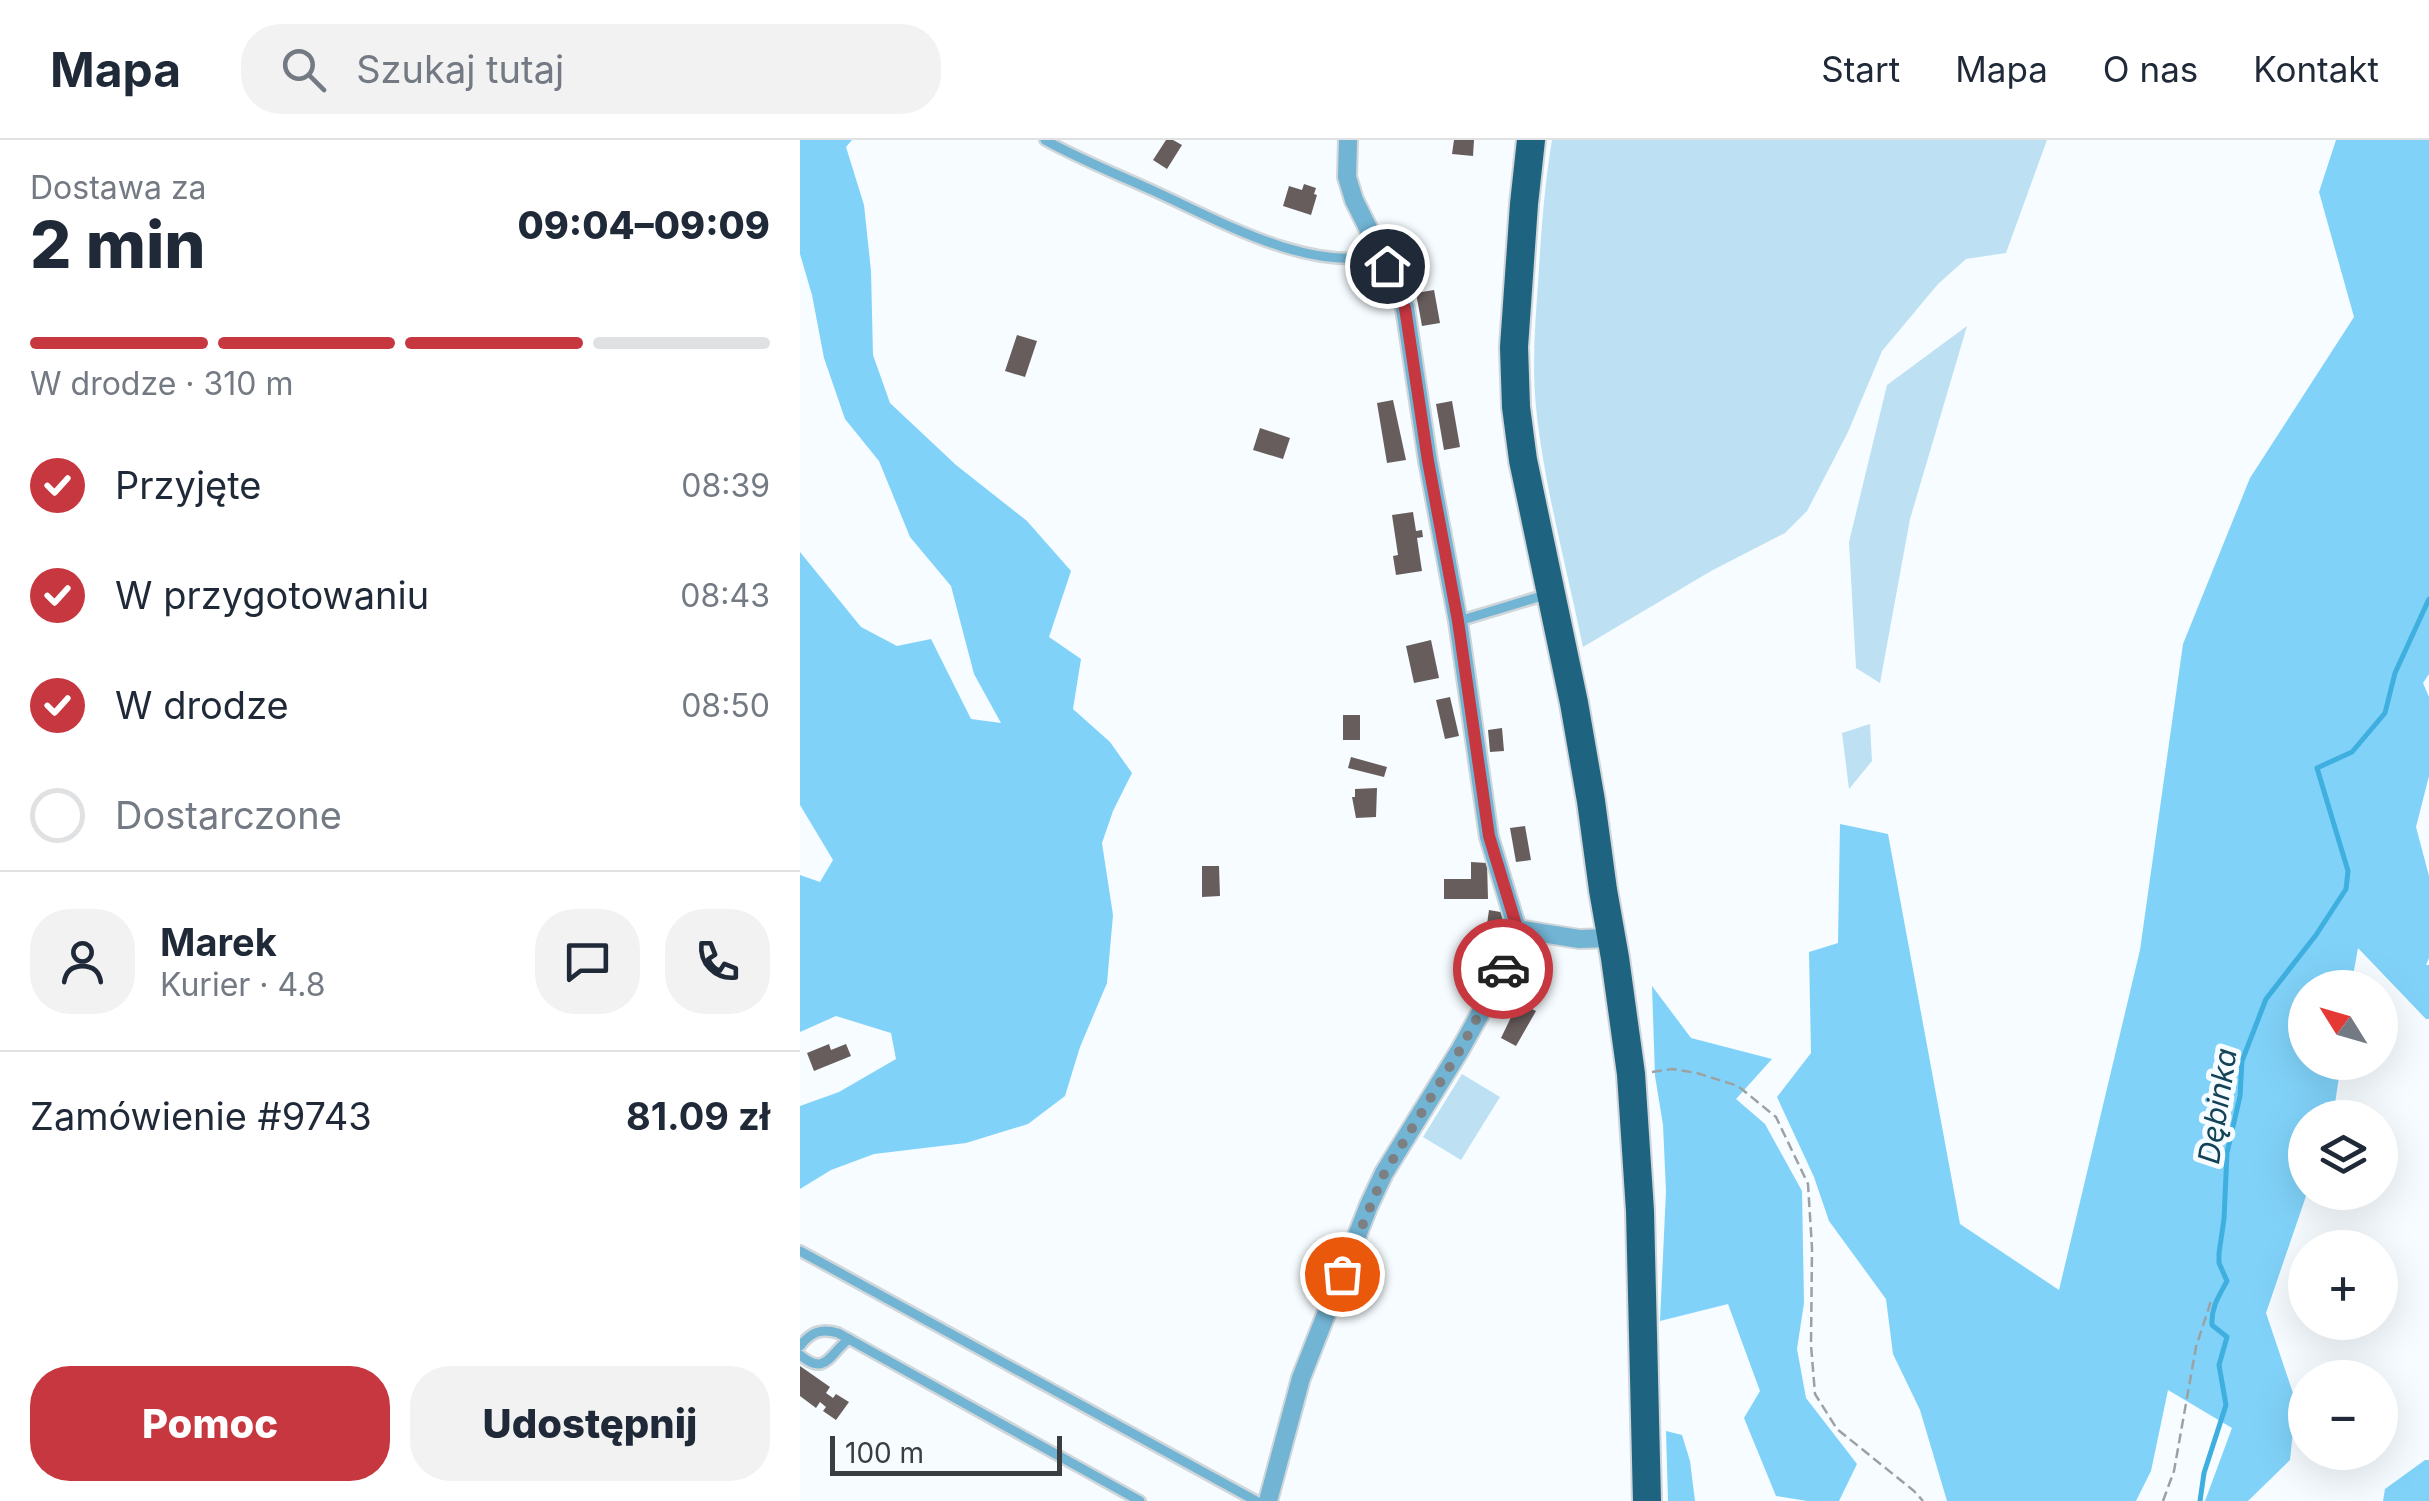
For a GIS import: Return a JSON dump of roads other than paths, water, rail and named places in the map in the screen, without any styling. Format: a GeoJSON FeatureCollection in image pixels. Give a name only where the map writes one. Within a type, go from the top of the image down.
{"type":"FeatureCollection","features":[{"type":"Feature","properties":{"kind":"highway"},"geometry":{"type":"LineString","coordinates":[[1531,140],[1514,347],[1516,407],[1574,703],[1631,1074],[1639,1178],[1646,1501]]}},
{"type":"Feature","properties":{"kind":"street"},"geometry":{"type":"LineString","coordinates":[[1268,1501],[1302,1378],[1369,1205],[1501,976],[1517,928],[1489,836],[1458,621],[1405,308],[1354,200],[1348,177],[1348,140]]}},
{"type":"Feature","properties":{"kind":"street"},"geometry":{"type":"LineString","coordinates":[[1517,928],[1579,939],[1612,938]]}},
{"type":"Feature","properties":{"kind":"lane"},"geometry":{"type":"LineString","coordinates":[[1045,140],[1262,240],[1360,260],[1381,255]]}},
{"type":"Feature","properties":{"kind":"lane"},"geometry":{"type":"LineString","coordinates":[[1458,621],[1552,593]]}},
{"type":"Feature","properties":{"kind":"lane"},"geometry":{"type":"LineString","coordinates":[[800,1251],[1256,1501]]}},
{"type":"Feature","properties":{"kind":"lane"},"geometry":{"type":"LineString","coordinates":[[800,1346],[808,1337],[826,1330],[849,1339],[1140,1501]]}},
{"type":"Feature","properties":{"kind":"lane"},"geometry":{"type":"LineString","coordinates":[[800,1355],[818,1366],[849,1339]]}},
{"type":"Feature","properties":{"kind":"waterway","name":"Dębinka"},"geometry":{"type":"LineString","coordinates":[[2200,1501],[2204,1473],[2226,1405],[2219,1365],[2227,1337],[2212,1325],[2212,1319],[2227,1281],[2219,1253],[2227,1153],[2240,1096],[2242,1061],[2266,999],[2346,889],[2348,871],[2317,768],[2352,752],[2385,713],[2395,673],[2429,599]]}}]}
